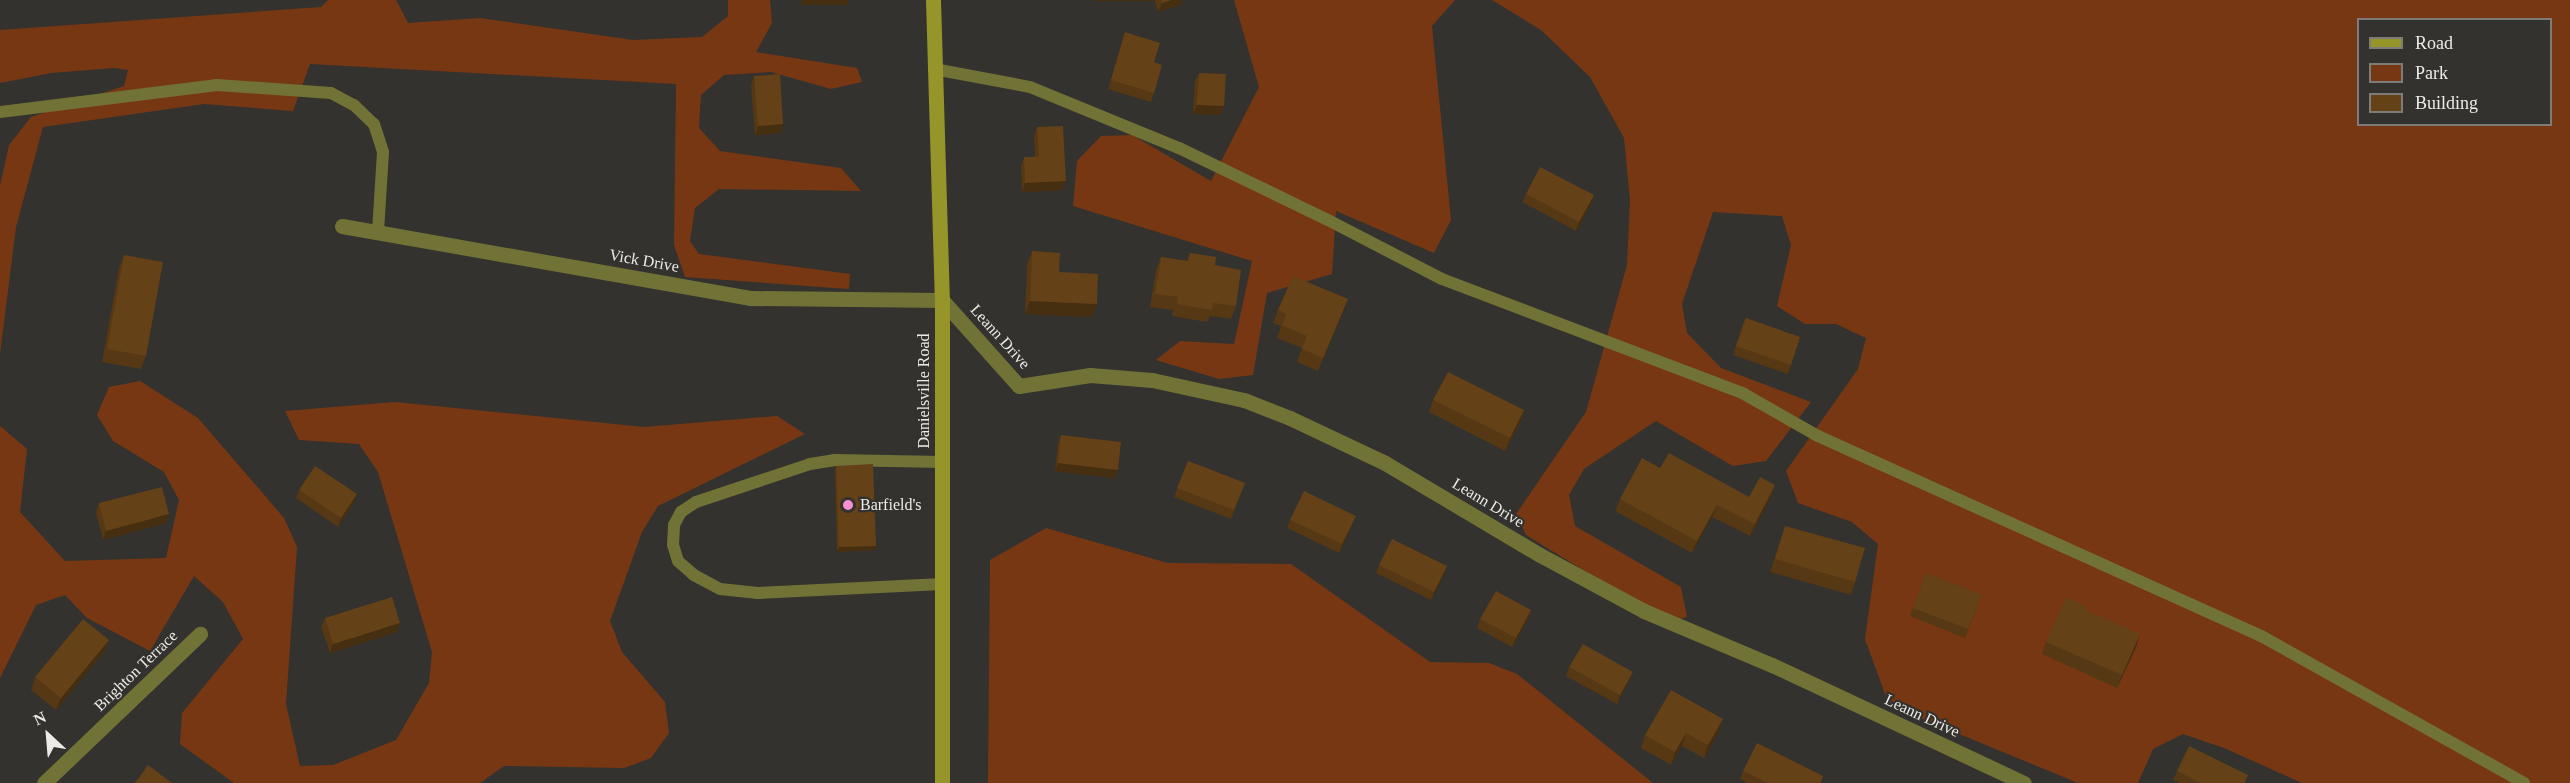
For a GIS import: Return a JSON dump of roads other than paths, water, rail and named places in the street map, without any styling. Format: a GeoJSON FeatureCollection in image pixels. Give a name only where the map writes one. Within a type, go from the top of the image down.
{"type":"FeatureCollection","features":[{"type":"Feature","properties":{"kind":"main road","name":"Danielsville Road"},"geometry":{"type":"LineString","coordinates":[[933,0],[942,300],[942,783]]}},
{"type":"Feature","properties":{"kind":"street","name":"Vick Drive"},"geometry":{"type":"LineString","coordinates":[[342,226],[750,298],[942,300]]}},
{"type":"Feature","properties":{"kind":"street","name":"Leann Drive"},"geometry":{"type":"LineString","coordinates":[[942,300],[1019,386],[1090,375],[1152,380],[1244,400],[1290,418],[1385,463],[1540,555],[1644,611],[1772,665],[2024,783]]}},
{"type":"Feature","properties":{"kind":"street","name":"Brighton Terrace"},"geometry":{"type":"LineString","coordinates":[[44,783],[200,634]]}},
{"type":"Feature","properties":{"kind":"lane"},"geometry":{"type":"LineString","coordinates":[[934,69],[1029,87],[1179,148],[1328,220],[1442,279],[1744,394],[1818,436],[2263,637],[2524,783]]}},
{"type":"Feature","properties":{"kind":"lane"},"geometry":{"type":"LineString","coordinates":[[0,112],[217,85],[331,93],[354,105],[374,124],[383,152],[378,232]]}},
{"type":"Feature","properties":{"kind":"lane"},"geometry":{"type":"LineString","coordinates":[[942,584],[758,593],[720,589],[694,575],[678,561],[673,544],[674,525],[681,512],[696,502],[810,464],[834,460],[943,462]]}},
{"type":"Feature","properties":{"kind":"place","name":"Barfield's"},"geometry":{"type":"Point","coordinates":[848,505]}}]}
